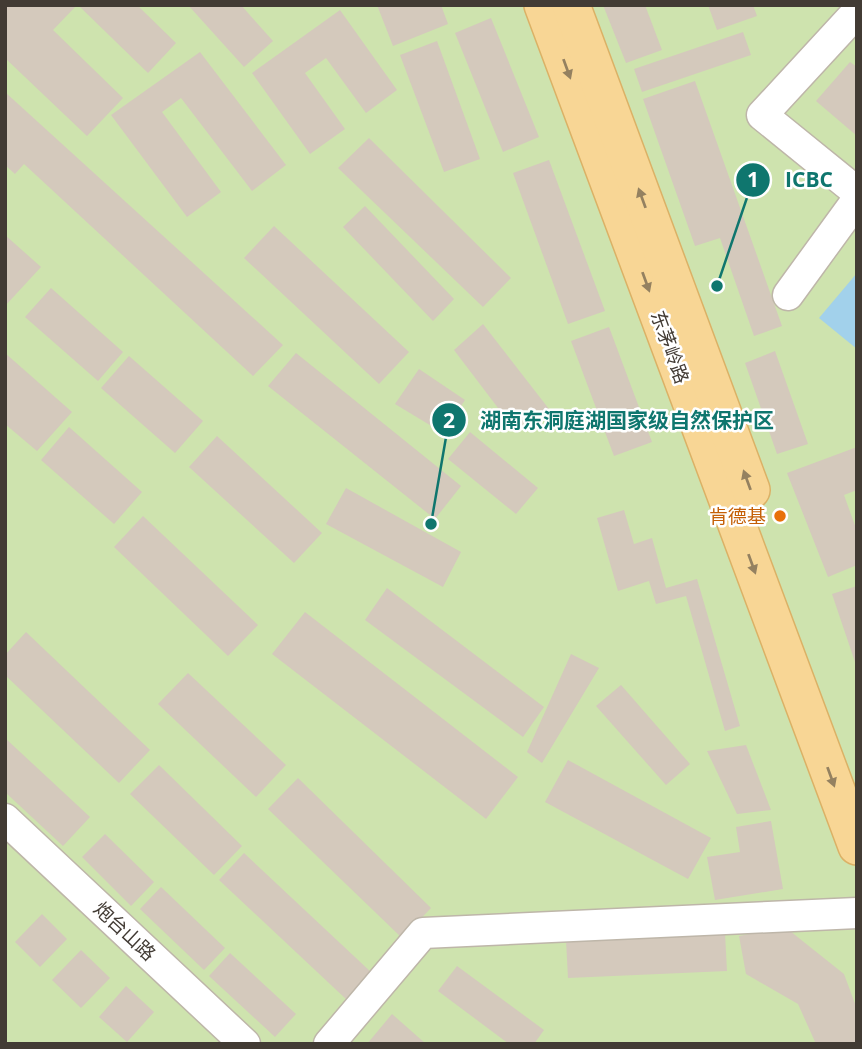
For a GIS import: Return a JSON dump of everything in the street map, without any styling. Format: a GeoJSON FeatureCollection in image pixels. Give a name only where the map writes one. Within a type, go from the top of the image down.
{"type":"FeatureCollection","features":[{"type":"Feature","properties":{"kind":"main road","name":"东茅岭路"},"geometry":{"type":"LineString","coordinates":[[543,5],[857,846]]}},
{"type":"Feature","properties":{"kind":"main road","name":"东茅岭路"},"geometry":{"type":"LineString","coordinates":[[571,5],[857,773]]}},
{"type":"Feature","properties":{"kind":"street"},"geometry":{"type":"LineString","coordinates":[[857,12],[762,115],[857,192]]}},
{"type":"Feature","properties":{"kind":"street"},"geometry":{"type":"LineString","coordinates":[[788,295],[857,200]]}},
{"type":"Feature","properties":{"kind":"street","name":"炮台山路"},"geometry":{"type":"LineString","coordinates":[[5,819],[244,1044]]}},
{"type":"Feature","properties":{"kind":"street"},"geometry":{"type":"LineString","coordinates":[[328,1044],[423,933],[857,913]]}},
{"type":"Feature","properties":{"kind":"green space"},"geometry":{"type":"Polygon","coordinates":[[[5,5],[857,5],[857,1044],[5,1044],[5,5]]]}},
{"type":"Feature","properties":{"kind":"water"},"geometry":{"type":"Polygon","coordinates":[[[857,273],[857,349],[819,318],[857,273]]]}},
{"type":"Feature","properties":{"kind":"building"},"geometry":{"type":"Polygon","coordinates":[[[5,5],[77,5],[53,30],[123,98],[87,136],[5,58],[5,5]]]}},
{"type":"Feature","properties":{"kind":"building"},"geometry":{"type":"Polygon","coordinates":[[[78,5],[137,5],[176,43],[148,73],[78,5]]]}},
{"type":"Feature","properties":{"kind":"building"},"geometry":{"type":"Polygon","coordinates":[[[188,5],[241,5],[273,41],[244,67],[188,5]]]}},
{"type":"Feature","properties":{"kind":"building"},"geometry":{"type":"Polygon","coordinates":[[[377,5],[441,5],[448,24],[393,46],[377,5]]]}},
{"type":"Feature","properties":{"kind":"building"},"geometry":{"type":"Polygon","coordinates":[[[603,5],[645,5],[662,50],[626,63],[603,5]]]}},
{"type":"Feature","properties":{"kind":"building"},"geometry":{"type":"Polygon","coordinates":[[[708,5],[753,5],[757,16],[717,30],[708,5]]]}},
{"type":"Feature","properties":{"kind":"building"},"geometry":{"type":"Polygon","coordinates":[[[340,10],[397,90],[366,113],[326,58],[305,73],[345,129],[310,154],[252,73],[340,10]]]}},
{"type":"Feature","properties":{"kind":"building"},"geometry":{"type":"Polygon","coordinates":[[[491,18],[539,137],[503,152],[455,33],[491,18]]]}},
{"type":"Feature","properties":{"kind":"building"},"geometry":{"type":"Polygon","coordinates":[[[743,32],[751,55],[642,92],[634,69],[743,32]]]}},
{"type":"Feature","properties":{"kind":"building"},"geometry":{"type":"Polygon","coordinates":[[[437,41],[480,159],[444,172],[400,55],[437,41]]]}},
{"type":"Feature","properties":{"kind":"building"},"geometry":{"type":"Polygon","coordinates":[[[200,52],[286,165],[252,191],[181,98],[162,112],[221,192],[187,217],[111,115],[200,52]]]}},
{"type":"Feature","properties":{"kind":"building"},"geometry":{"type":"Polygon","coordinates":[[[850,62],[857,67],[857,136],[816,101],[850,62]]]}},
{"type":"Feature","properties":{"kind":"building"},"geometry":{"type":"Polygon","coordinates":[[[695,81],[782,326],[754,336],[720,238],[695,246],[643,99],[695,81]]]}},
{"type":"Feature","properties":{"kind":"building"},"geometry":{"type":"Polygon","coordinates":[[[5,92],[283,345],[253,376],[24,164],[15,174],[5,165],[5,92]]]}},
{"type":"Feature","properties":{"kind":"building"},"geometry":{"type":"Polygon","coordinates":[[[369,138],[511,278],[483,307],[338,168],[369,138]]]}},
{"type":"Feature","properties":{"kind":"building"},"geometry":{"type":"Polygon","coordinates":[[[549,160],[605,311],[568,324],[513,173],[549,160]]]}},
{"type":"Feature","properties":{"kind":"building"},"geometry":{"type":"Polygon","coordinates":[[[365,206],[454,299],[433,321],[343,227],[365,206]]]}},
{"type":"Feature","properties":{"kind":"building"},"geometry":{"type":"Polygon","coordinates":[[[274,226],[409,352],[379,384],[244,258],[274,226]]]}},
{"type":"Feature","properties":{"kind":"building"},"geometry":{"type":"Polygon","coordinates":[[[5,235],[41,267],[5,306],[5,235]]]}},
{"type":"Feature","properties":{"kind":"building"},"geometry":{"type":"Polygon","coordinates":[[[51,288],[123,352],[98,381],[25,317],[51,288]]]}},
{"type":"Feature","properties":{"kind":"building"},"geometry":{"type":"Polygon","coordinates":[[[483,324],[549,409],[517,433],[454,350],[483,324]]]}},
{"type":"Feature","properties":{"kind":"building"},"geometry":{"type":"Polygon","coordinates":[[[609,327],[652,442],[614,456],[571,341],[609,327]]]}},
{"type":"Feature","properties":{"kind":"building"},"geometry":{"type":"Polygon","coordinates":[[[775,351],[808,444],[777,454],[745,363],[775,351]]]}},
{"type":"Feature","properties":{"kind":"building"},"geometry":{"type":"Polygon","coordinates":[[[5,353],[72,412],[37,451],[5,424],[5,353]]]}},
{"type":"Feature","properties":{"kind":"building"},"geometry":{"type":"Polygon","coordinates":[[[296,353],[461,486],[435,519],[268,386],[296,353]]]}},
{"type":"Feature","properties":{"kind":"building"},"geometry":{"type":"Polygon","coordinates":[[[129,356],[203,421],[175,453],[101,388],[129,356]]]}},
{"type":"Feature","properties":{"kind":"building"},"geometry":{"type":"Polygon","coordinates":[[[419,369],[465,400],[443,433],[395,404],[419,369]]]}},
{"type":"Feature","properties":{"kind":"building"},"geometry":{"type":"Polygon","coordinates":[[[69,427],[142,492],[114,524],[41,460],[69,427]]]}},
{"type":"Feature","properties":{"kind":"building"},"geometry":{"type":"Polygon","coordinates":[[[470,432],[538,488],[516,514],[448,459],[470,432]]]}},
{"type":"Feature","properties":{"kind":"building"},"geometry":{"type":"Polygon","coordinates":[[[217,436],[322,533],[294,563],[189,467],[217,436]]]}},
{"type":"Feature","properties":{"kind":"building"},"geometry":{"type":"Polygon","coordinates":[[[857,447],[857,490],[844,495],[857,531],[857,565],[828,577],[787,473],[857,447]]]}},
{"type":"Feature","properties":{"kind":"building"},"geometry":{"type":"Polygon","coordinates":[[[346,488],[461,552],[443,587],[326,524],[346,488]]]}},
{"type":"Feature","properties":{"kind":"building"},"geometry":{"type":"Polygon","coordinates":[[[624,510],[634,544],[652,538],[666,588],[697,579],[740,726],[725,731],[686,596],[656,604],[649,581],[618,591],[597,518],[624,510]]]}},
{"type":"Feature","properties":{"kind":"building"},"geometry":{"type":"Polygon","coordinates":[[[143,516],[258,625],[228,656],[114,547],[143,516]]]}},
{"type":"Feature","properties":{"kind":"building"},"geometry":{"type":"Polygon","coordinates":[[[857,586],[857,665],[856,665],[832,594],[857,586]]]}},
{"type":"Feature","properties":{"kind":"building"},"geometry":{"type":"Polygon","coordinates":[[[387,588],[544,707],[523,737],[365,620],[387,588]]]}},
{"type":"Feature","properties":{"kind":"building"},"geometry":{"type":"Polygon","coordinates":[[[305,612],[518,777],[486,819],[272,654],[305,612]]]}},
{"type":"Feature","properties":{"kind":"building"},"geometry":{"type":"Polygon","coordinates":[[[26,632],[150,750],[119,783],[5,675],[5,655],[26,632]]]}},
{"type":"Feature","properties":{"kind":"building"},"geometry":{"type":"Polygon","coordinates":[[[571,654],[599,668],[542,763],[527,752],[571,654]]]}},
{"type":"Feature","properties":{"kind":"building"},"geometry":{"type":"Polygon","coordinates":[[[188,673],[286,765],[256,797],[158,704],[188,673]]]}},
{"type":"Feature","properties":{"kind":"building"},"geometry":{"type":"Polygon","coordinates":[[[621,685],[690,764],[666,785],[596,706],[621,685]]]}},
{"type":"Feature","properties":{"kind":"building"},"geometry":{"type":"Polygon","coordinates":[[[5,738],[90,817],[63,846],[5,792],[5,738]]]}},
{"type":"Feature","properties":{"kind":"building"},"geometry":{"type":"Polygon","coordinates":[[[746,745],[771,810],[737,814],[707,751],[746,745]]]}},
{"type":"Feature","properties":{"kind":"building"},"geometry":{"type":"Polygon","coordinates":[[[568,760],[711,838],[688,879],[545,802],[568,760]]]}},
{"type":"Feature","properties":{"kind":"building"},"geometry":{"type":"Polygon","coordinates":[[[159,765],[242,846],[214,875],[130,794],[159,765]]]}},
{"type":"Feature","properties":{"kind":"building"},"geometry":{"type":"Polygon","coordinates":[[[298,778],[431,908],[402,938],[268,809],[298,778]]]}},
{"type":"Feature","properties":{"kind":"building"},"geometry":{"type":"Polygon","coordinates":[[[771,821],[783,889],[715,900],[707,857],[740,852],[736,827],[771,821]]]}},
{"type":"Feature","properties":{"kind":"building"},"geometry":{"type":"Polygon","coordinates":[[[105,834],[154,882],[131,906],[82,857],[105,834]]]}},
{"type":"Feature","properties":{"kind":"building"},"geometry":{"type":"Polygon","coordinates":[[[244,853],[372,973],[347,1000],[219,880],[244,853]]]}},
{"type":"Feature","properties":{"kind":"building"},"geometry":{"type":"Polygon","coordinates":[[[161,887],[225,948],[204,970],[140,909],[161,887]]]}},
{"type":"Feature","properties":{"kind":"building"},"geometry":{"type":"Polygon","coordinates":[[[42,914],[67,939],[40,967],[15,942],[42,914]]]}},
{"type":"Feature","properties":{"kind":"building"},"geometry":{"type":"Polygon","coordinates":[[[785,927],[844,974],[857,1009],[857,1044],[816,1044],[798,1004],[746,974],[739,936],[785,927]]]}},
{"type":"Feature","properties":{"kind":"building"},"geometry":{"type":"Polygon","coordinates":[[[725,933],[727,971],[568,978],[566,940],[725,933]]]}},
{"type":"Feature","properties":{"kind":"building"},"geometry":{"type":"Polygon","coordinates":[[[81,950],[110,978],[81,1008],[52,980],[81,950]]]}},
{"type":"Feature","properties":{"kind":"building"},"geometry":{"type":"Polygon","coordinates":[[[230,953],[296,1014],[275,1037],[209,976],[230,953]]]}},
{"type":"Feature","properties":{"kind":"building"},"geometry":{"type":"Polygon","coordinates":[[[457,966],[544,1030],[534,1044],[509,1044],[438,991],[457,966]]]}},
{"type":"Feature","properties":{"kind":"building"},"geometry":{"type":"Polygon","coordinates":[[[126,986],[154,1012],[127,1042],[99,1017],[126,986]]]}},
{"type":"Feature","properties":{"kind":"building"},"geometry":{"type":"Polygon","coordinates":[[[392,1014],[426,1044],[367,1044],[392,1014]]]}},
{"type":"Feature","properties":{"kind":"place","name":"ICBC"},"geometry":{"type":"Point","coordinates":[717,286]}},
{"type":"Feature","properties":{"kind":"place","name":"肯德基"},"geometry":{"type":"Point","coordinates":[780,516]}},
{"type":"Feature","properties":{"kind":"place","name":"湖南东洞庭湖国家级自然保护区"},"geometry":{"type":"Point","coordinates":[431,524]}}]}
